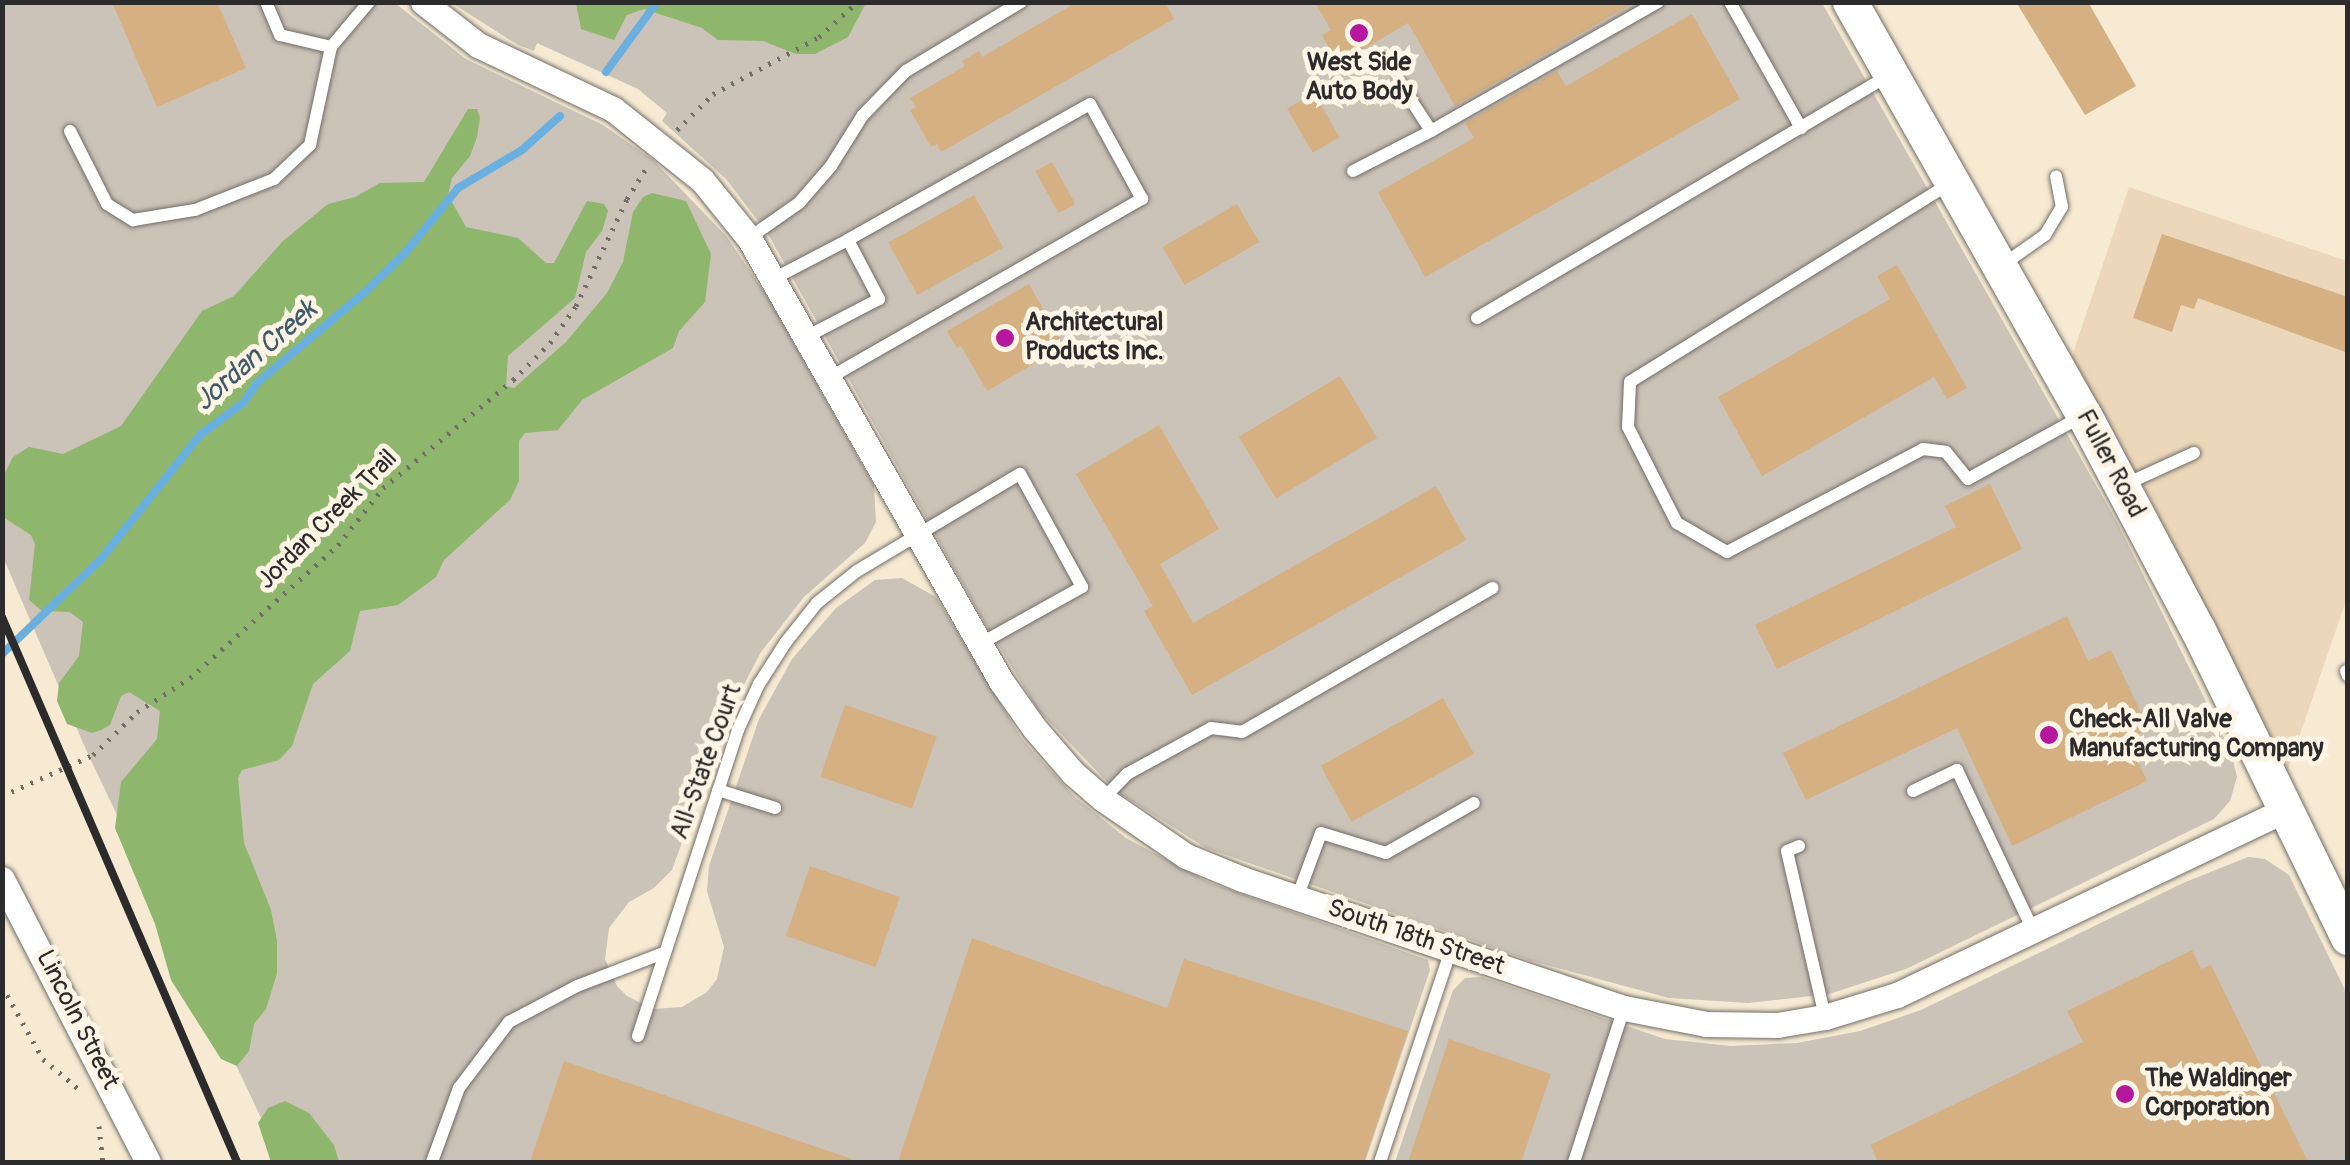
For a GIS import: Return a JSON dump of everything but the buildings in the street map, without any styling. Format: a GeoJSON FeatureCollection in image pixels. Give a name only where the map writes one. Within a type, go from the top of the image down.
{"type":"FeatureCollection","features":[{"type":"Feature","properties":{"kind":"street","name":"South 18th Street"},"geometry":{"type":"LineString","coordinates":[[423,2],[478,45],[613,109],[641,127],[702,180],[750,238],[980,644],[1034,729],[1073,774],[1186,856],[1297,898],[1624,1008],[1706,1024],[1777,1025],[1825,1017],[1897,995],[2285,810]]}},
{"type":"Feature","properties":{"kind":"street","name":"Fuller Road"},"geometry":{"type":"LineString","coordinates":[[1850,2],[2122,486],[2348,937]]}},
{"type":"Feature","properties":{"kind":"street","name":"Lincoln Street"},"geometry":{"type":"LineString","coordinates":[[2,879],[148,1162]]}},
{"type":"Feature","properties":{"kind":"lane"},"geometry":{"type":"LineString","coordinates":[[266,2],[280,35],[331,47]]}},
{"type":"Feature","properties":{"kind":"lane"},"geometry":{"type":"LineString","coordinates":[[70,131],[107,204],[133,220],[195,210],[274,179],[310,146],[331,47],[369,2]]}},
{"type":"Feature","properties":{"kind":"lane"},"geometry":{"type":"LineString","coordinates":[[750,238],[799,203],[830,166],[863,115],[906,71],[1020,2]]}},
{"type":"Feature","properties":{"kind":"lane"},"geometry":{"type":"LineString","coordinates":[[1353,171],[1658,2]]}},
{"type":"Feature","properties":{"kind":"lane"},"geometry":{"type":"LineString","coordinates":[[1730,2],[1800,128]]}},
{"type":"Feature","properties":{"kind":"lane"},"geometry":{"type":"LineString","coordinates":[[1477,318],[1890,74]]}},
{"type":"Feature","properties":{"kind":"lane"},"geometry":{"type":"LineString","coordinates":[[1400,82],[1432,130]]}},
{"type":"Feature","properties":{"kind":"lane"},"geometry":{"type":"LineString","coordinates":[[774,279],[1090,104],[1142,199],[829,378]]}},
{"type":"Feature","properties":{"kind":"lane"},"geometry":{"type":"LineString","coordinates":[[1999,266],[2045,235],[2062,208],[2056,176]]}},
{"type":"Feature","properties":{"kind":"lane"},"geometry":{"type":"LineString","coordinates":[[1951,182],[1630,382],[1628,427],[1677,523],[1727,552],[1923,449],[1946,452],[1968,479],[2084,415]]}},
{"type":"Feature","properties":{"kind":"lane"},"geometry":{"type":"LineString","coordinates":[[806,337],[879,299],[848,240]]}},
{"type":"Feature","properties":{"kind":"lane"},"geometry":{"type":"LineString","coordinates":[[2122,486],[2194,452]]}},
{"type":"Feature","properties":{"kind":"lane","name":"All-State Court"},"geometry":{"type":"LineString","coordinates":[[638,1036],[718,790],[759,684],[786,642],[830,593],[918,533],[1020,474],[1082,588],[980,644]]}},
{"type":"Feature","properties":{"kind":"lane"},"geometry":{"type":"LineString","coordinates":[[1103,799],[1127,774],[1211,728],[1242,732],[1492,588]]}},
{"type":"Feature","properties":{"kind":"lane"},"geometry":{"type":"LineString","coordinates":[[1912,791],[1957,770],[2034,932]]}},
{"type":"Feature","properties":{"kind":"lane"},"geometry":{"type":"LineString","coordinates":[[718,790],[775,808]]}},
{"type":"Feature","properties":{"kind":"lane"},"geometry":{"type":"LineString","coordinates":[[1297,898],[1321,833],[1386,854],[1474,802]]}},
{"type":"Feature","properties":{"kind":"lane"},"geometry":{"type":"LineString","coordinates":[[1798,846],[1786,851],[1825,1017]]}},
{"type":"Feature","properties":{"kind":"lane"},"geometry":{"type":"LineString","coordinates":[[1380,1162],[1452,950]]}},
{"type":"Feature","properties":{"kind":"lane"},"geometry":{"type":"LineString","coordinates":[[432,1162],[458,1088],[509,1022],[576,986],[664,952]]}},
{"type":"Feature","properties":{"kind":"lane"},"geometry":{"type":"LineString","coordinates":[[1574,1162],[1624,1008]]}},
{"type":"Feature","properties":{"kind":"path"},"geometry":{"type":"LineString","coordinates":[[676,132],[713,94],[818,37],[857,2]]}},
{"type":"Feature","properties":{"kind":"path","name":"Jordan Creek Trail"},"geometry":{"type":"LineString","coordinates":[[2,796],[93,755],[137,712],[190,678],[338,545],[383,488],[513,380],[550,343],[576,306],[627,198],[653,160]]}},
{"type":"Feature","properties":{"kind":"path"},"geometry":{"type":"LineString","coordinates":[[2,986],[43,1058],[86,1098]]}},
{"type":"Feature","properties":{"kind":"path"},"geometry":{"type":"LineString","coordinates":[[97,1122],[103,1162]]}},
{"type":"Feature","properties":{"kind":"shaded area"},"geometry":{"type":"Polygon","coordinates":[[[2,3],[395,3],[466,59],[603,125],[653,160],[727,237],[770,301],[874,486],[876,522],[865,543],[804,597],[761,652],[728,715],[672,870],[654,888],[629,902],[609,928],[605,959],[617,986],[627,996],[653,1009],[682,1007],[707,992],[717,979],[724,947],[707,891],[709,866],[759,719],[792,659],[836,608],[875,580],[902,578],[936,597],[1022,739],[1075,797],[1126,838],[1208,882],[1428,960],[1430,970],[1365,1162],[282,1162],[87,752],[3,557],[2,3]]]}},
{"type":"Feature","properties":{"kind":"shaded area"},"geometry":{"type":"Polygon","coordinates":[[[452,3],[1822,3],[2117,522],[2231,752],[2237,777],[2230,801],[2214,819],[1906,969],[1829,994],[1748,1003],[1669,998],[1528,960],[1206,848],[1116,791],[1038,710],[979,613],[768,234],[726,179],[662,121],[667,113],[638,89],[537,43],[534,51],[518,45],[452,3]]]}},
{"type":"Feature","properties":{"kind":"shaded area"},"geometry":{"type":"Polygon","coordinates":[[[2129,187],[2347,261],[2347,598],[2286,775],[2149,496],[2071,359],[2129,187]]]}},
{"type":"Feature","properties":{"kind":"shaded area"},"geometry":{"type":"Polygon","coordinates":[[[2248,857],[2265,859],[2289,875],[2347,994],[2347,1162],[1395,1162],[1453,990],[1465,978],[1482,977],[1665,1039],[1731,1046],[1797,1043],[1860,1031],[1921,1010],[2183,883],[2248,857]]]}},
{"type":"Feature","properties":{"kind":"green space"},"geometry":{"type":"Polygon","coordinates":[[[576,2],[866,3],[848,37],[815,54],[796,54],[763,41],[718,40],[702,28],[644,9],[627,15],[614,40],[581,29],[576,2]]]}},
{"type":"Feature","properties":{"kind":"green space"},"geometry":{"type":"Polygon","coordinates":[[[468,109],[477,109],[480,118],[477,137],[470,156],[452,178],[448,195],[466,227],[518,238],[546,263],[554,263],[587,201],[604,204],[608,211],[602,231],[586,252],[575,298],[508,356],[506,386],[514,388],[566,342],[607,293],[623,262],[633,212],[643,197],[652,193],[686,201],[711,254],[705,302],[679,331],[673,348],[582,400],[558,430],[525,433],[519,441],[519,481],[510,500],[444,560],[436,577],[398,605],[360,611],[350,651],[313,684],[292,746],[279,760],[242,770],[238,778],[244,843],[271,910],[277,941],[277,973],[266,1009],[254,1024],[249,1051],[237,1066],[221,1059],[171,980],[155,924],[115,828],[121,782],[157,739],[160,711],[129,692],[121,696],[110,725],[101,730],[92,733],[67,724],[57,701],[59,683],[79,656],[83,622],[70,612],[42,611],[29,600],[35,544],[31,535],[3,517],[3,477],[13,457],[29,447],[63,454],[121,426],[202,311],[234,296],[283,241],[328,204],[355,197],[380,183],[424,182],[468,109]]]}},
{"type":"Feature","properties":{"kind":"green space"},"geometry":{"type":"Polygon","coordinates":[[[285,1101],[309,1113],[334,1145],[339,1162],[271,1162],[258,1123],[268,1108],[285,1101]]]}},
{"type":"Feature","properties":{"kind":"waterway","name":"Jordan Creek"},"geometry":{"type":"LineString","coordinates":[[606,72],[657,2]]}},
{"type":"Feature","properties":{"kind":"waterway","name":"Jordan Creek"},"geometry":{"type":"LineString","coordinates":[[2,654],[101,559],[200,435],[243,403],[257,383],[364,293],[405,253],[458,188],[522,150],[560,116]]}},
{"type":"Feature","properties":{"kind":"railway"},"geometry":{"type":"LineString","coordinates":[[2,617],[237,1162]]}},
{"type":"Feature","properties":{"kind":"place","name":"West Side Auto Body"},"geometry":{"type":"Point","coordinates":[1359,33]}},
{"type":"Feature","properties":{"kind":"place","name":"Architectural Products Inc."},"geometry":{"type":"Point","coordinates":[1005,338]}},
{"type":"Feature","properties":{"kind":"place","name":"Check-All Valve Manufacturing Company"},"geometry":{"type":"Point","coordinates":[2049,735]}},
{"type":"Feature","properties":{"kind":"place","name":"The Waldinger Corporation"},"geometry":{"type":"Point","coordinates":[2125,1094]}}]}
